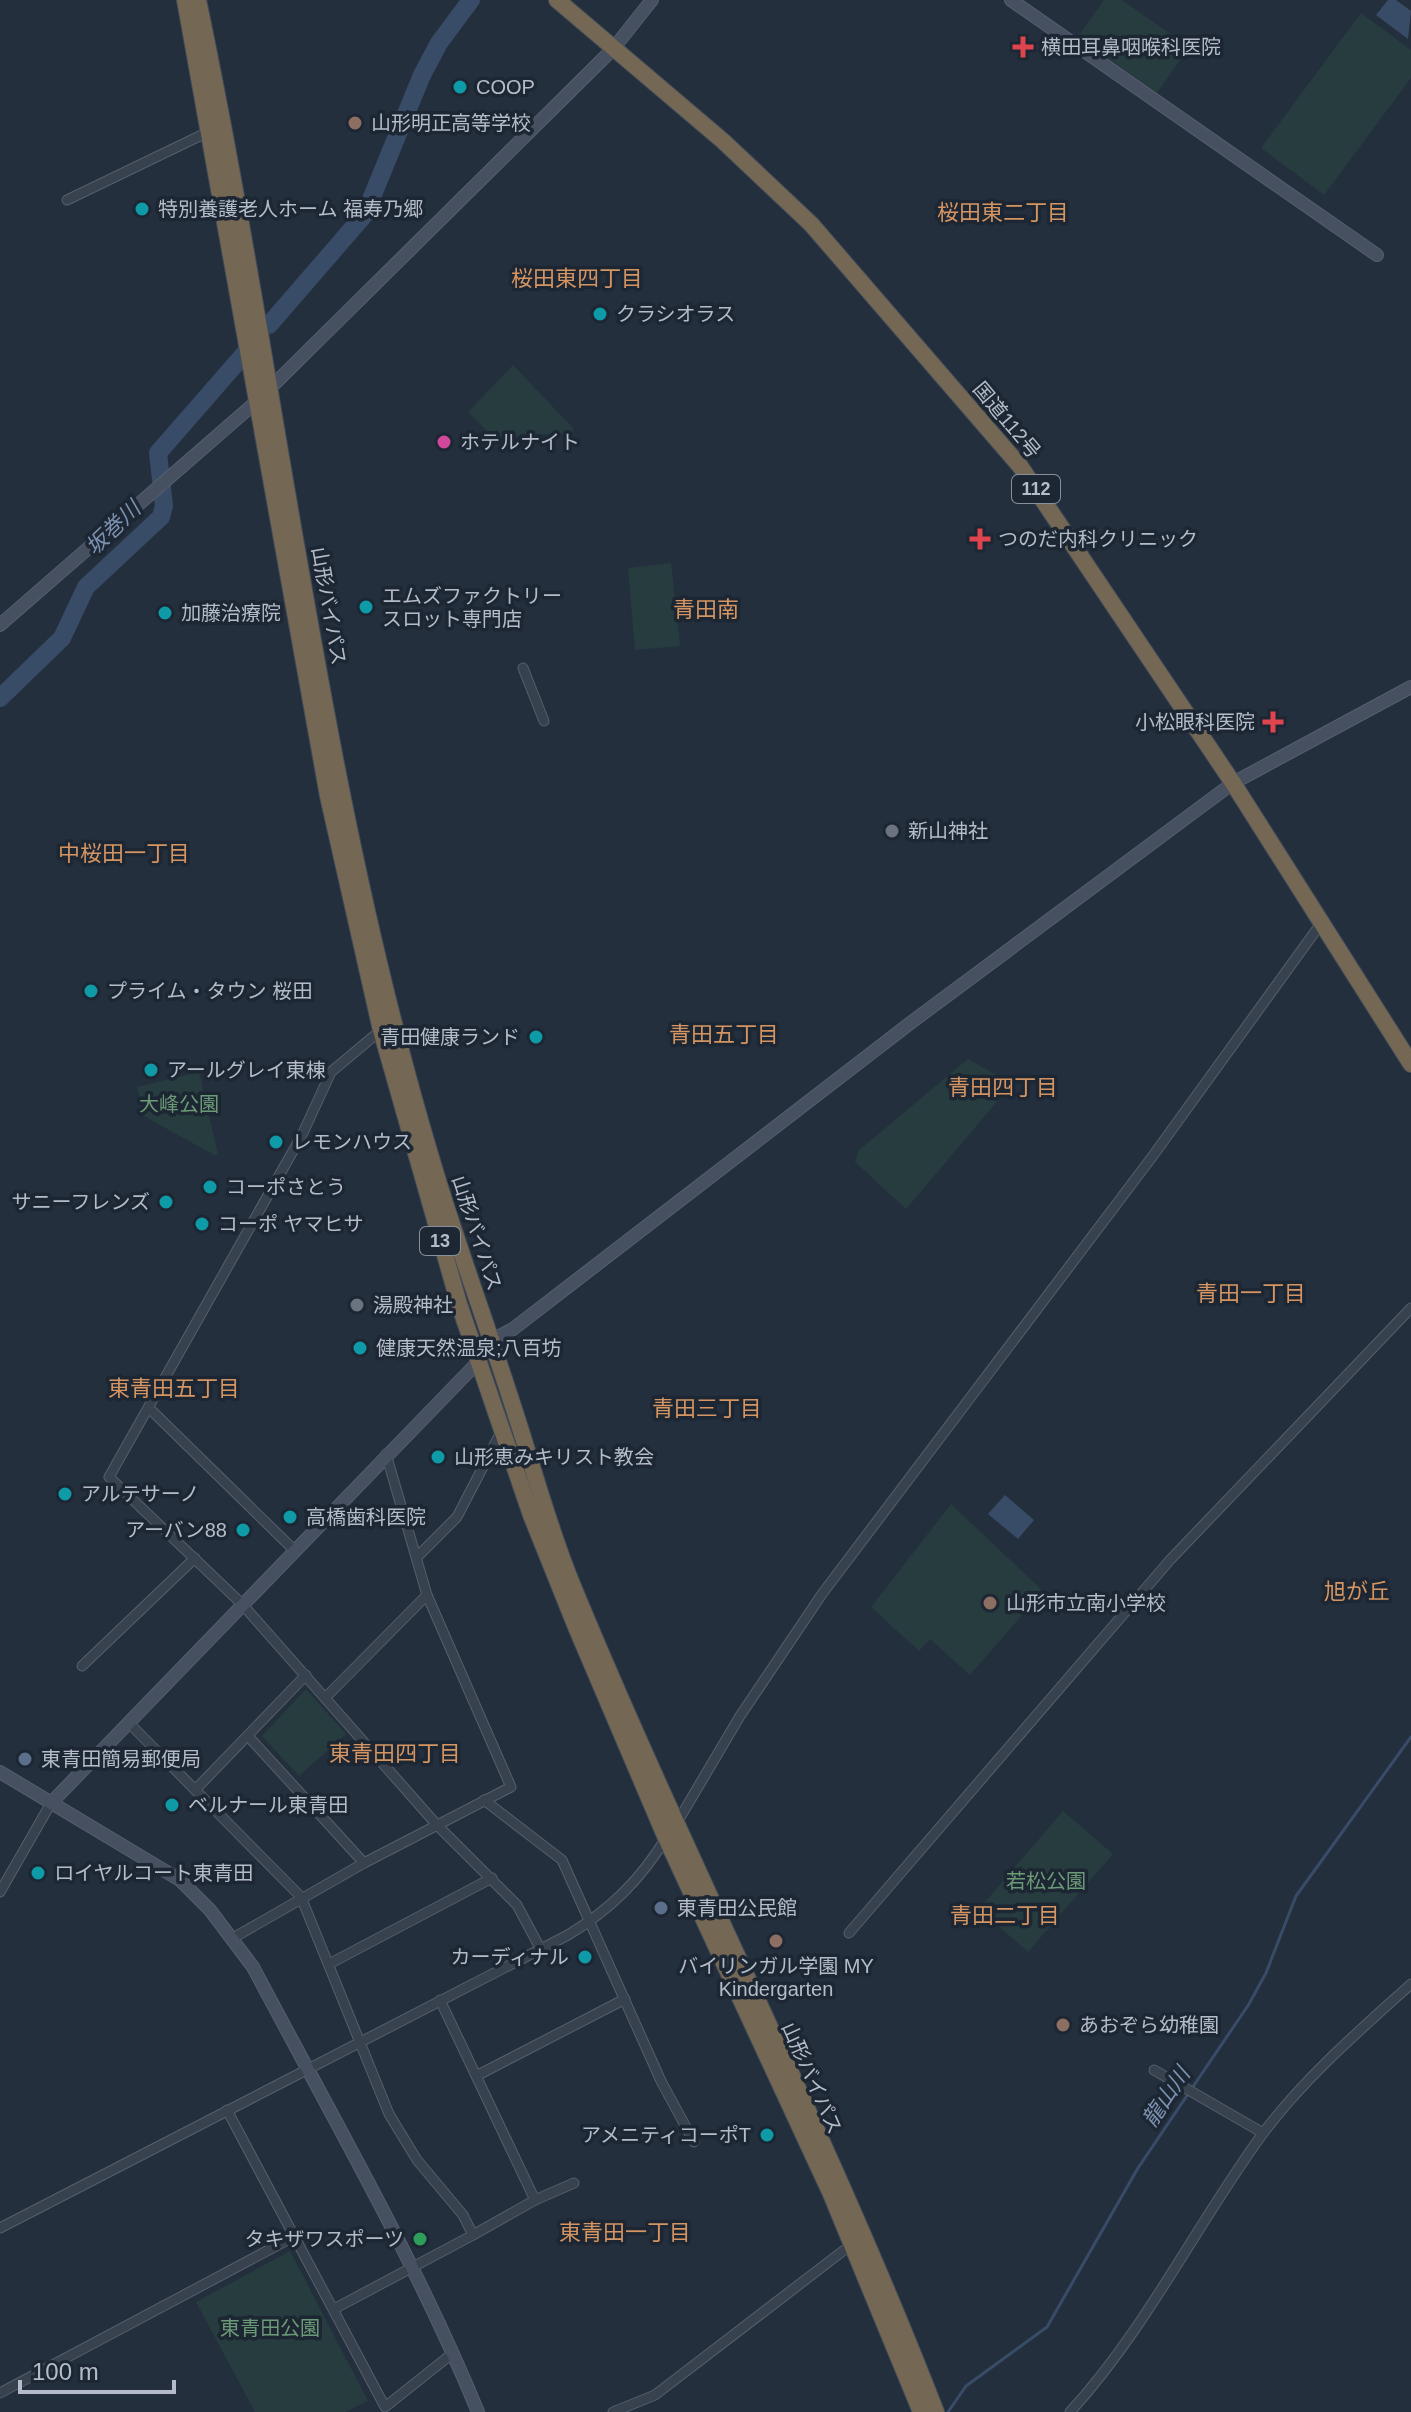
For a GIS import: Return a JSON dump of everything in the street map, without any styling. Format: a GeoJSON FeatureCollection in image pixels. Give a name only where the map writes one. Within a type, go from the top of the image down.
{"type":"FeatureCollection","features":[{"type":"Feature","properties":{"kind":"highway","name":"山形バイパス"},"geometry":{"type":"LineString","coordinates":[[182,0],[205,100],[328,796],[381,1030],[440,1242],[531,1515],[576,1627],[887,2292],[931,2411]]}},
{"type":"Feature","properties":{"kind":"highway","name":"山形バイパス"},"geometry":{"type":"LineString","coordinates":[[198,0],[271,387],[343,807],[433,1163],[569,1577],[671,1831],[852,2244],[931,2411]]}},
{"type":"Feature","properties":{"kind":"highway"},"geometry":{"type":"LineString","coordinates":[[206,0],[221,116]]}},
{"type":"Feature","properties":{"kind":"highway","name":"国道112号"},"geometry":{"type":"LineString","coordinates":[[557,0],[723,141],[811,224],[1020,466],[1233,783],[1411,1064]]}},
{"type":"Feature","properties":{"kind":"street"},"geometry":{"type":"LineString","coordinates":[[0,625],[256,402],[613,49],[652,0]]}},
{"type":"Feature","properties":{"kind":"street"},"geometry":{"type":"LineString","coordinates":[[1011,0],[1377,255]]}},
{"type":"Feature","properties":{"kind":"street"},"geometry":{"type":"LineString","coordinates":[[67,200],[210,131]]}},
{"type":"Feature","properties":{"kind":"street"},"geometry":{"type":"LineString","coordinates":[[523,668],[544,721]]}},
{"type":"Feature","properties":{"kind":"street"},"geometry":{"type":"LineString","coordinates":[[0,1892],[51,1803],[479,1361],[492,1340],[513,1329],[913,1021],[1233,783],[1411,687]]}},
{"type":"Feature","properties":{"kind":"street"},"geometry":{"type":"LineString","coordinates":[[0,2228],[590,1921],[644,1873],[740,1716],[822,1594],[1152,1157],[1322,922]]}},
{"type":"Feature","properties":{"kind":"street"},"geometry":{"type":"LineString","coordinates":[[381,1030],[331,1072],[302,1135],[109,1477],[242,1604],[437,1825],[517,1905],[540,1948]]}},
{"type":"Feature","properties":{"kind":"street"},"geometry":{"type":"LineString","coordinates":[[849,1933],[1150,1582],[1411,1308]]}},
{"type":"Feature","properties":{"kind":"street"},"geometry":{"type":"LineString","coordinates":[[149,1408],[294,1550]]}},
{"type":"Feature","properties":{"kind":"street"},"geometry":{"type":"LineString","coordinates":[[417,1557],[457,1517],[504,1427]]}},
{"type":"Feature","properties":{"kind":"street"},"geometry":{"type":"LineString","coordinates":[[233,1938],[301,1897],[511,1787],[427,1595],[386,1454]]}},
{"type":"Feature","properties":{"kind":"street"},"geometry":{"type":"LineString","coordinates":[[82,1666],[195,1558]]}},
{"type":"Feature","properties":{"kind":"street"},"geometry":{"type":"LineString","coordinates":[[325,1698],[427,1595]]}},
{"type":"Feature","properties":{"kind":"street"},"geometry":{"type":"LineString","coordinates":[[195,1790],[306,1675]]}},
{"type":"Feature","properties":{"kind":"street"},"geometry":{"type":"LineString","coordinates":[[128,1722],[301,1897],[389,2114],[417,2160],[463,2215],[473,2235]]}},
{"type":"Feature","properties":{"kind":"street"},"geometry":{"type":"LineString","coordinates":[[248,1736],[364,1863]]}},
{"type":"Feature","properties":{"kind":"street"},"geometry":{"type":"LineString","coordinates":[[0,1772],[180,1880],[233,1938],[253,1967],[410,2269],[453,2353],[478,2412]]}},
{"type":"Feature","properties":{"kind":"street"},"geometry":{"type":"LineString","coordinates":[[484,1800],[562,1860],[661,2081],[694,2142]]}},
{"type":"Feature","properties":{"kind":"street"},"geometry":{"type":"LineString","coordinates":[[329,1964],[492,1878]]}},
{"type":"Feature","properties":{"kind":"street"},"geometry":{"type":"LineString","coordinates":[[1070,2412],[1116,2358],[1263,2133],[1307,2083],[1411,1984]]}},
{"type":"Feature","properties":{"kind":"street"},"geometry":{"type":"LineString","coordinates":[[478,2075],[625,1999]]}},
{"type":"Feature","properties":{"kind":"street"},"geometry":{"type":"LineString","coordinates":[[440,2000],[535,2200]]}},
{"type":"Feature","properties":{"kind":"street"},"geometry":{"type":"LineString","coordinates":[[1154,2070],[1263,2133]]}},
{"type":"Feature","properties":{"kind":"street"},"geometry":{"type":"LineString","coordinates":[[227,2110],[385,2407],[453,2353]]}},
{"type":"Feature","properties":{"kind":"street"},"geometry":{"type":"LineString","coordinates":[[334,2309],[535,2200],[574,2183]]}},
{"type":"Feature","properties":{"kind":"street"},"geometry":{"type":"LineString","coordinates":[[0,2393],[295,2236]]}},
{"type":"Feature","properties":{"kind":"street"},"geometry":{"type":"LineString","coordinates":[[613,2412],[655,2395],[852,2244]]}},
{"type":"Feature","properties":{"kind":"green space"},"geometry":{"type":"Polygon","coordinates":[[[1104,0],[1122,0],[1189,47],[1157,93],[1078,37],[1104,0]]]}},
{"type":"Feature","properties":{"kind":"green space"},"geometry":{"type":"Polygon","coordinates":[[[1361,13],[1411,50],[1411,78],[1324,195],[1261,148],[1361,13]]]}},
{"type":"Feature","properties":{"kind":"green space"},"geometry":{"type":"Polygon","coordinates":[[[513,365],[573,428],[572,434],[525,434],[497,441],[468,412],[513,365]]]}},
{"type":"Feature","properties":{"kind":"green space"},"geometry":{"type":"Polygon","coordinates":[[[671,563],[680,646],[635,650],[628,568],[671,563]]]}},
{"type":"Feature","properties":{"kind":"green space"},"geometry":{"type":"Polygon","coordinates":[[[968,1059],[1012,1084],[906,1209],[855,1162],[858,1151],[968,1059]]]}},
{"type":"Feature","properties":{"kind":"green space","name":"大峰公園"},"geometry":{"type":"Polygon","coordinates":[[[199,1072],[218,1154],[214,1155],[144,1116],[137,1087],[199,1072]]]}},
{"type":"Feature","properties":{"kind":"green space"},"geometry":{"type":"Polygon","coordinates":[[[951,1504],[1043,1591],[970,1675],[930,1639],[919,1651],[871,1607],[951,1504]]]}},
{"type":"Feature","properties":{"kind":"green space"},"geometry":{"type":"Polygon","coordinates":[[[306,1689],[346,1734],[299,1776],[262,1736],[306,1689]]]}},
{"type":"Feature","properties":{"kind":"green space","name":"若松公園"},"geometry":{"type":"Polygon","coordinates":[[[1063,1811],[1113,1854],[1028,1952],[979,1909],[1063,1811]]]}},
{"type":"Feature","properties":{"kind":"green space","name":"東青田公園"},"geometry":{"type":"Polygon","coordinates":[[[290,2251],[368,2401],[345,2412],[255,2412],[196,2302],[290,2251]]]}},
{"type":"Feature","properties":{"kind":"water"},"geometry":{"type":"Polygon","coordinates":[[[1388,0],[1396,0],[1411,11],[1408,39],[1376,15],[1388,0]]]}},
{"type":"Feature","properties":{"kind":"water"},"geometry":{"type":"Polygon","coordinates":[[[1005,1495],[1034,1520],[1018,1539],[988,1514],[1005,1495]]]}},
{"type":"Feature","properties":{"kind":"waterway","name":"坂巻川"},"geometry":{"type":"LineString","coordinates":[[269,325],[365,214],[422,75],[439,43],[471,0]]}},
{"type":"Feature","properties":{"kind":"waterway","name":"坂巻川"},"geometry":{"type":"LineString","coordinates":[[0,698],[62,638],[86,587],[161,517],[164,506],[158,453],[253,344]]}},
{"type":"Feature","properties":{"kind":"waterway","name":"龍山川"},"geometry":{"type":"LineString","coordinates":[[948,2412],[966,2386],[1047,2327],[1138,2168],[1249,2004],[1266,1973],[1296,1896],[1411,1737]]}},
{"type":"Feature","properties":{"kind":"place","name":"横田耳鼻咽喉科医院"},"geometry":{"type":"Point","coordinates":[1023,47]}},
{"type":"Feature","properties":{"kind":"place","name":"COOP"},"geometry":{"type":"Point","coordinates":[460,87]}},
{"type":"Feature","properties":{"kind":"place","name":"山形明正高等学校"},"geometry":{"type":"Point","coordinates":[355,123]}},
{"type":"Feature","properties":{"kind":"place","name":"特別養護老人ホーム 福寿乃郷"},"geometry":{"type":"Point","coordinates":[142,209]}},
{"type":"Feature","properties":{"kind":"place","name":"クラシオラス"},"geometry":{"type":"Point","coordinates":[600,314]}},
{"type":"Feature","properties":{"kind":"place","name":"ホテルナイト"},"geometry":{"type":"Point","coordinates":[444,442]}},
{"type":"Feature","properties":{"kind":"place","name":"つのだ内科クリニック"},"geometry":{"type":"Point","coordinates":[980,539]}},
{"type":"Feature","properties":{"kind":"place","name":"エムズファクトリー スロット専門店"},"geometry":{"type":"Point","coordinates":[366,607]}},
{"type":"Feature","properties":{"kind":"place","name":"加藤治療院"},"geometry":{"type":"Point","coordinates":[165,613]}},
{"type":"Feature","properties":{"kind":"place","name":"小松眼科医院"},"geometry":{"type":"Point","coordinates":[1273,722]}},
{"type":"Feature","properties":{"kind":"place","name":"新山神社"},"geometry":{"type":"Point","coordinates":[892,831]}},
{"type":"Feature","properties":{"kind":"place","name":"プライム・タウン 桜田"},"geometry":{"type":"Point","coordinates":[91,991]}},
{"type":"Feature","properties":{"kind":"place","name":"青田健康ランド"},"geometry":{"type":"Point","coordinates":[536,1037]}},
{"type":"Feature","properties":{"kind":"place","name":"アールグレイ東棟"},"geometry":{"type":"Point","coordinates":[151,1070]}},
{"type":"Feature","properties":{"kind":"place","name":"レモンハウス"},"geometry":{"type":"Point","coordinates":[276,1142]}},
{"type":"Feature","properties":{"kind":"place","name":"コーポさとう"},"geometry":{"type":"Point","coordinates":[210,1187]}},
{"type":"Feature","properties":{"kind":"place","name":"サニーフレンズ"},"geometry":{"type":"Point","coordinates":[166,1202]}},
{"type":"Feature","properties":{"kind":"place","name":"コーポ ヤマヒサ"},"geometry":{"type":"Point","coordinates":[202,1224]}},
{"type":"Feature","properties":{"kind":"place","name":"湯殿神社"},"geometry":{"type":"Point","coordinates":[357,1305]}},
{"type":"Feature","properties":{"kind":"place","name":"健康天然温泉;八百坊"},"geometry":{"type":"Point","coordinates":[360,1348]}},
{"type":"Feature","properties":{"kind":"place","name":"山形恵みキリスト教会"},"geometry":{"type":"Point","coordinates":[438,1457]}},
{"type":"Feature","properties":{"kind":"place","name":"アルテサーノ"},"geometry":{"type":"Point","coordinates":[65,1494]}},
{"type":"Feature","properties":{"kind":"place","name":"高橋歯科医院"},"geometry":{"type":"Point","coordinates":[290,1517]}},
{"type":"Feature","properties":{"kind":"place","name":"アーバン88"},"geometry":{"type":"Point","coordinates":[243,1530]}},
{"type":"Feature","properties":{"kind":"place","name":"山形市立南小学校"},"geometry":{"type":"Point","coordinates":[990,1603]}},
{"type":"Feature","properties":{"kind":"place","name":"東青田簡易郵便局"},"geometry":{"type":"Point","coordinates":[25,1759]}},
{"type":"Feature","properties":{"kind":"place","name":"ベルナール東青田"},"geometry":{"type":"Point","coordinates":[172,1805]}},
{"type":"Feature","properties":{"kind":"place","name":"ロイヤルコート東青田"},"geometry":{"type":"Point","coordinates":[38,1873]}},
{"type":"Feature","properties":{"kind":"place","name":"東青田公民館"},"geometry":{"type":"Point","coordinates":[661,1908]}},
{"type":"Feature","properties":{"kind":"place","name":"バイリンガル学園 MY Kindergarten"},"geometry":{"type":"Point","coordinates":[776,1941]}},
{"type":"Feature","properties":{"kind":"place","name":"カーディナル"},"geometry":{"type":"Point","coordinates":[585,1957]}},
{"type":"Feature","properties":{"kind":"place","name":"あおぞら幼稚園"},"geometry":{"type":"Point","coordinates":[1063,2025]}},
{"type":"Feature","properties":{"kind":"place","name":"アメニティコーポT"},"geometry":{"type":"Point","coordinates":[767,2135]}},
{"type":"Feature","properties":{"kind":"place","name":"タキザワスポーツ"},"geometry":{"type":"Point","coordinates":[420,2239]}},
{"type":"Feature","properties":{"kind":"district","name":"桜田東二丁目"},"geometry":{"type":"Point","coordinates":[1003,212]}},
{"type":"Feature","properties":{"kind":"district","name":"桜田東四丁目"},"geometry":{"type":"Point","coordinates":[577,278]}},
{"type":"Feature","properties":{"kind":"district","name":"青田南"},"geometry":{"type":"Point","coordinates":[706,609]}},
{"type":"Feature","properties":{"kind":"district","name":"中桜田一丁目"},"geometry":{"type":"Point","coordinates":[124,853]}},
{"type":"Feature","properties":{"kind":"district","name":"青田五丁目"},"geometry":{"type":"Point","coordinates":[724,1034]}},
{"type":"Feature","properties":{"kind":"district","name":"青田四丁目"},"geometry":{"type":"Point","coordinates":[1003,1087]}},
{"type":"Feature","properties":{"kind":"district","name":"青田一丁目"},"geometry":{"type":"Point","coordinates":[1251,1293]}},
{"type":"Feature","properties":{"kind":"district","name":"東青田五丁目"},"geometry":{"type":"Point","coordinates":[174,1388]}},
{"type":"Feature","properties":{"kind":"district","name":"青田三丁目"},"geometry":{"type":"Point","coordinates":[707,1408]}},
{"type":"Feature","properties":{"kind":"district","name":"旭が丘"},"geometry":{"type":"Point","coordinates":[1357,1591]}},
{"type":"Feature","properties":{"kind":"district","name":"東青田四丁目"},"geometry":{"type":"Point","coordinates":[395,1753]}},
{"type":"Feature","properties":{"kind":"district","name":"青田二丁目"},"geometry":{"type":"Point","coordinates":[1005,1915]}},
{"type":"Feature","properties":{"kind":"district","name":"東青田一丁目"},"geometry":{"type":"Point","coordinates":[625,2232]}}]}
